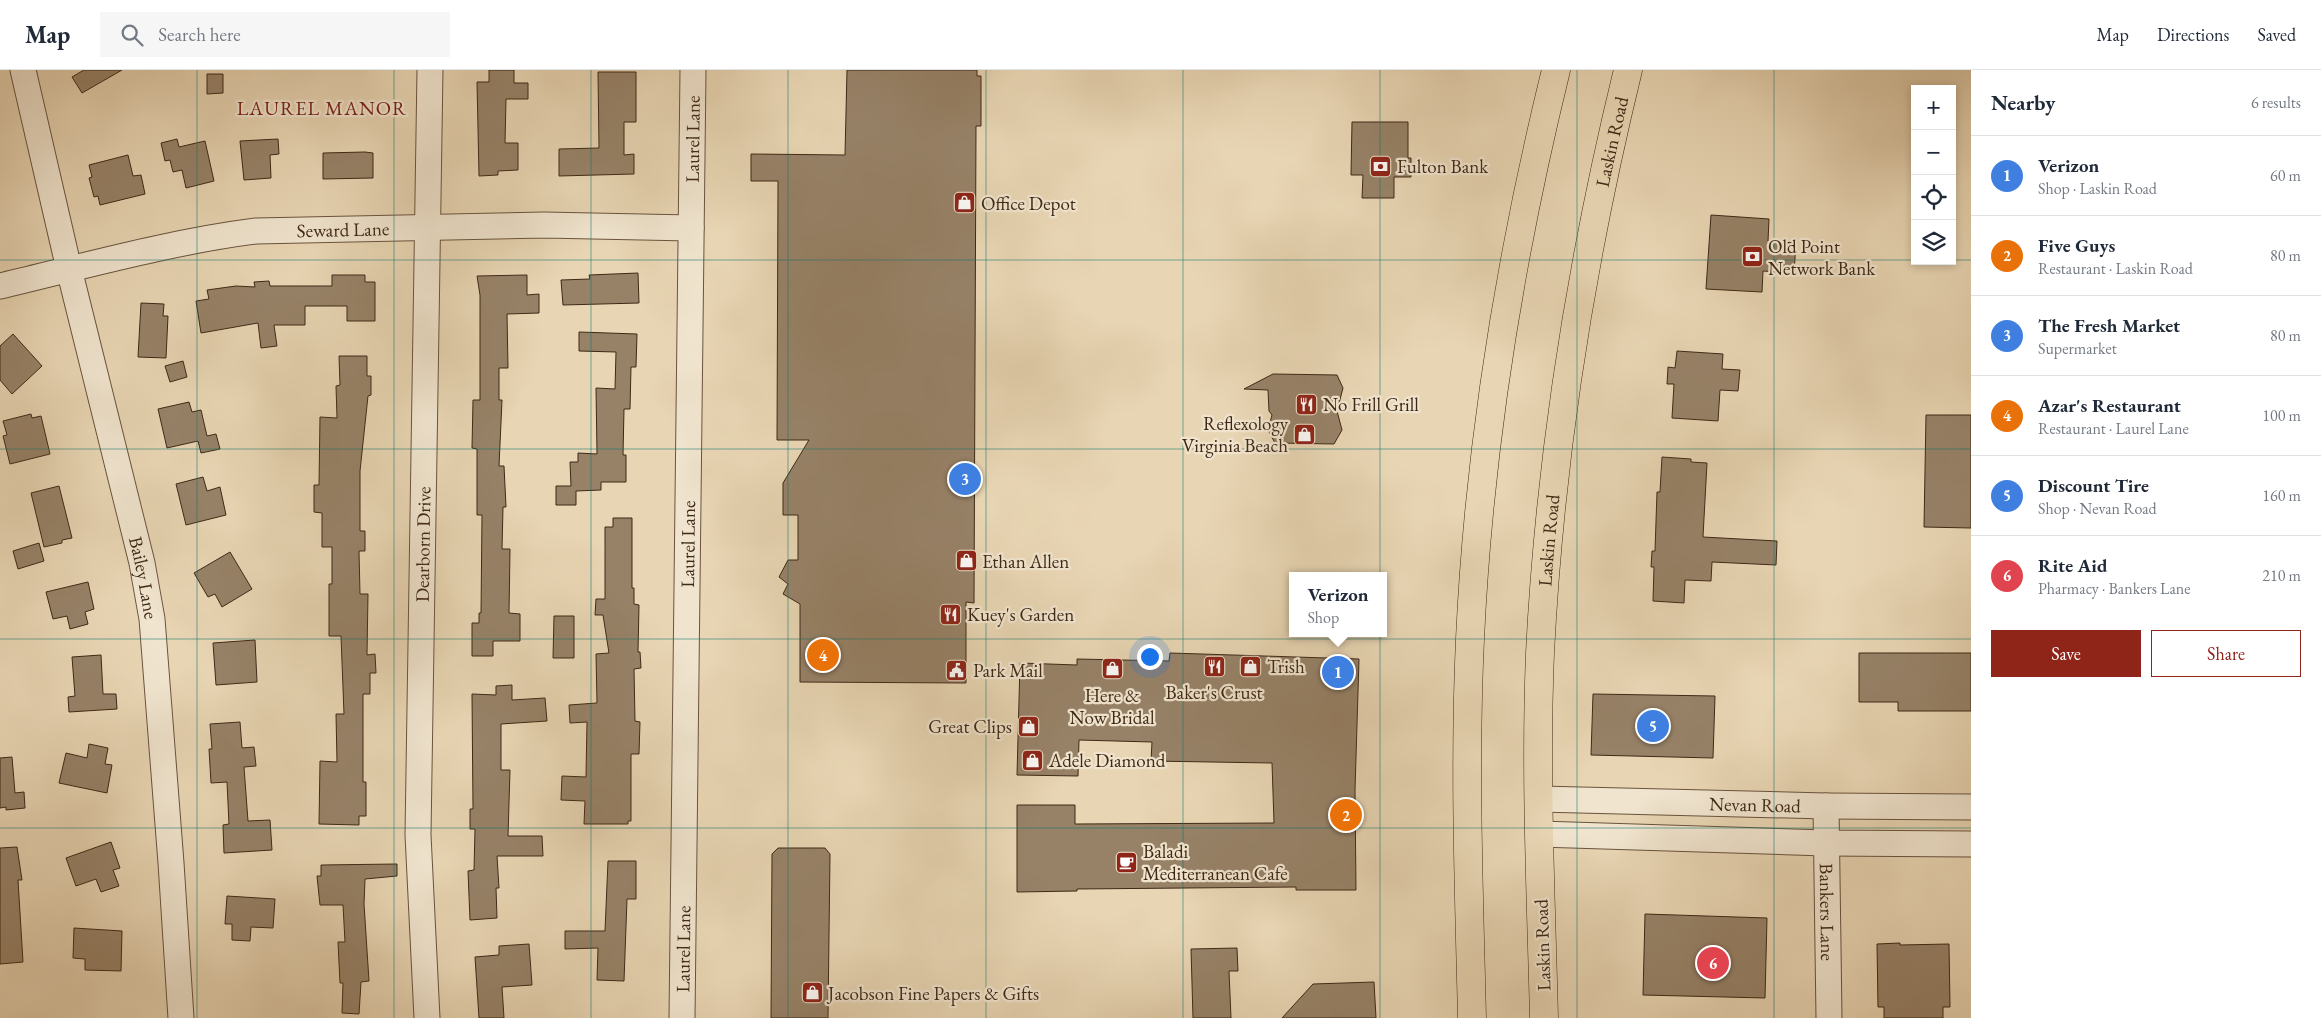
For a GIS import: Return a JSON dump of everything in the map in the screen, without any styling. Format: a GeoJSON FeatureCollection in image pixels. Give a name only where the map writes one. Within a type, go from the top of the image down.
{"type":"FeatureCollection","features":[{"type":"Feature","properties":{"kind":"main road"},"geometry":{"type":"LineString","coordinates":[[1472,1018],[1467,742],[1475,554],[1486,445],[1508,295],[1534,161],[1556,70]]}},
{"type":"Feature","properties":{"kind":"main road","name":"Laskin Road"},"geometry":{"type":"LineString","coordinates":[[1544,1018],[1539,834],[1540,654],[1554,472],[1583,272],[1628,70]]}},
{"type":"Feature","properties":{"kind":"street","name":"Bailey Lane"},"geometry":{"type":"LineString","coordinates":[[23,70],[40,150],[142,563],[152,619],[171,853],[181,1018]]}},
{"type":"Feature","properties":{"kind":"street","name":"Dearborn Drive"},"geometry":{"type":"LineString","coordinates":[[427,1018],[418,835],[430,70]]}},
{"type":"Feature","properties":{"kind":"street","name":"Laurel Lane"},"geometry":{"type":"LineString","coordinates":[[682,1018],[693,70]]}},
{"type":"Feature","properties":{"kind":"street","name":"Seward Lane"},"geometry":{"type":"LineString","coordinates":[[0,286],[138,252],[224,235],[256,231],[544,225],[691,228]]}},
{"type":"Feature","properties":{"kind":"street","name":"Nevan Road"},"geometry":{"type":"LineString","coordinates":[[1539,799],[1826,806],[1971,807]]}},
{"type":"Feature","properties":{"kind":"street","name":"Bankers Lane"},"geometry":{"type":"LineString","coordinates":[[1826,806],[1825,843],[1829,1018]]}},
{"type":"Feature","properties":{"kind":"street","name":"Nevan Road"},"geometry":{"type":"LineString","coordinates":[[1539,834],[1825,843],[1971,844]]}},
{"type":"Feature","properties":{"kind":"building"},"geometry":{"type":"Polygon","coordinates":[[[84,70],[122,70],[82,93],[72,77],[84,70]]]}},
{"type":"Feature","properties":{"kind":"building"},"geometry":{"type":"Polygon","coordinates":[[[489,70],[514,70],[514,83],[528,83],[528,99],[506,99],[505,143],[518,143],[518,170],[498,171],[498,175],[479,176],[477,82],[489,82],[489,70]]]}},
{"type":"Feature","properties":{"kind":"building"},"geometry":{"type":"Polygon","coordinates":[[[847,70],[977,70],[977,76],[981,76],[981,126],[976,126],[974,603],[966,602],[966,683],[800,682],[800,604],[783,594],[788,584],[779,577],[788,560],[798,560],[798,515],[783,515],[783,483],[809,440],[777,440],[778,181],[751,181],[751,154],[845,155],[847,70]]]}},
{"type":"Feature","properties":{"kind":"building"},"geometry":{"type":"Polygon","coordinates":[[[598,72],[636,72],[636,122],[624,122],[624,155],[634,154],[634,174],[559,176],[559,149],[599,148],[598,72]]]}},
{"type":"Feature","properties":{"kind":"building"},"geometry":{"type":"Polygon","coordinates":[[[207,74],[223,74],[223,93],[207,94],[207,74]]]}},
{"type":"Feature","properties":{"kind":"building","name":"Fulton Bank"},"geometry":{"type":"Polygon","coordinates":[[[1352,122],[1408,122],[1408,158],[1411,158],[1411,177],[1394,177],[1394,198],[1362,198],[1363,175],[1351,175],[1352,122]]]}},
{"type":"Feature","properties":{"kind":"building"},"geometry":{"type":"Polygon","coordinates":[[[177,139],[179,147],[205,141],[214,181],[186,188],[182,170],[173,172],[170,160],[165,161],[161,143],[177,139]]]}},
{"type":"Feature","properties":{"kind":"building"},"geometry":{"type":"Polygon","coordinates":[[[278,139],[279,154],[270,155],[271,178],[244,180],[240,141],[278,139]]]}},
{"type":"Feature","properties":{"kind":"building"},"geometry":{"type":"Polygon","coordinates":[[[323,153],[373,153],[373,178],[323,179],[323,153]]]}},
{"type":"Feature","properties":{"kind":"building"},"geometry":{"type":"Polygon","coordinates":[[[128,155],[133,176],[141,175],[145,194],[100,205],[98,196],[94,197],[89,178],[92,177],[89,165],[128,155]]]}},
{"type":"Feature","properties":{"kind":"building","name":"Old Point Network Bank"},"geometry":{"type":"Polygon","coordinates":[[[1711,215],[1769,219],[1768,241],[1796,243],[1794,273],[1763,271],[1762,292],[1706,289],[1711,215]]]}},
{"type":"Feature","properties":{"kind":"building"},"geometry":{"type":"Polygon","coordinates":[[[638,273],[639,303],[563,305],[561,280],[590,279],[589,275],[638,273]]]}},
{"type":"Feature","properties":{"kind":"building"},"geometry":{"type":"Polygon","coordinates":[[[332,275],[365,275],[365,282],[375,282],[375,321],[347,321],[347,306],[305,306],[305,325],[274,325],[277,346],[261,348],[258,323],[201,333],[196,301],[209,299],[207,290],[236,286],[255,287],[254,282],[269,281],[270,286],[332,286],[332,275]]]}},
{"type":"Feature","properties":{"kind":"building"},"geometry":{"type":"Polygon","coordinates":[[[527,275],[527,295],[539,294],[539,313],[507,314],[508,368],[499,368],[499,400],[502,400],[499,466],[504,466],[506,507],[503,507],[502,549],[510,549],[509,613],[520,614],[520,641],[493,641],[493,656],[472,656],[472,623],[479,623],[479,613],[481,613],[482,515],[477,515],[477,449],[472,448],[473,400],[480,400],[480,295],[477,276],[527,275]]]}},
{"type":"Feature","properties":{"kind":"building"},"geometry":{"type":"Polygon","coordinates":[[[141,303],[164,304],[163,316],[168,316],[166,358],[138,357],[141,303]]]}},
{"type":"Feature","properties":{"kind":"building"},"geometry":{"type":"Polygon","coordinates":[[[579,332],[637,334],[636,367],[631,367],[630,409],[624,409],[623,455],[626,455],[626,482],[601,482],[601,490],[576,491],[576,505],[556,505],[556,486],[571,486],[570,462],[578,462],[578,453],[597,454],[596,388],[615,389],[616,352],[579,351],[579,332]]]}},
{"type":"Feature","properties":{"kind":"building"},"geometry":{"type":"Polygon","coordinates":[[[13,334],[42,366],[12,394],[0,380],[0,346],[13,334]]]}},
{"type":"Feature","properties":{"kind":"building"},"geometry":{"type":"Polygon","coordinates":[[[1677,351],[1723,354],[1722,369],[1740,370],[1738,391],[1720,390],[1718,421],[1672,418],[1674,384],[1667,384],[1668,367],[1675,368],[1677,351]]]}},
{"type":"Feature","properties":{"kind":"building"},"geometry":{"type":"Polygon","coordinates":[[[339,356],[367,356],[367,376],[371,376],[371,395],[368,396],[360,471],[360,531],[365,531],[365,551],[359,551],[360,594],[368,594],[367,655],[375,654],[376,673],[370,673],[370,694],[363,694],[363,782],[366,782],[366,816],[359,816],[359,825],[319,824],[320,761],[337,762],[336,714],[344,714],[341,636],[329,636],[329,584],[332,584],[332,547],[322,547],[322,513],[314,512],[314,485],[319,485],[320,417],[337,418],[336,386],[340,385],[339,356]]]}},
{"type":"Feature","properties":{"kind":"building"},"geometry":{"type":"Polygon","coordinates":[[[183,361],[187,377],[170,382],[165,366],[183,361]]]}},
{"type":"Feature","properties":{"kind":"building"},"geometry":{"type":"Polygon","coordinates":[[[1273,374],[1337,375],[1343,388],[1337,411],[1342,430],[1334,444],[1275,443],[1268,430],[1272,415],[1269,411],[1268,390],[1244,389],[1273,374]]]}},
{"type":"Feature","properties":{"kind":"building"},"geometry":{"type":"Polygon","coordinates":[[[189,402],[192,412],[201,410],[207,436],[216,434],[220,449],[201,453],[198,441],[167,448],[158,409],[189,402]]]}},
{"type":"Feature","properties":{"kind":"building"},"geometry":{"type":"Polygon","coordinates":[[[31,414],[32,418],[41,416],[50,454],[10,464],[3,436],[7,435],[3,421],[31,414]]]}},
{"type":"Feature","properties":{"kind":"building"},"geometry":{"type":"Polygon","coordinates":[[[1926,415],[1971,415],[1971,528],[1924,527],[1926,415]]]}},
{"type":"Feature","properties":{"kind":"building"},"geometry":{"type":"Polygon","coordinates":[[[1662,457],[1691,459],[1691,462],[1707,463],[1703,537],[1777,541],[1776,565],[1712,562],[1711,581],[1685,580],[1684,603],[1653,601],[1654,567],[1651,567],[1652,551],[1655,551],[1657,492],[1660,492],[1662,457]]]}},
{"type":"Feature","properties":{"kind":"building"},"geometry":{"type":"Polygon","coordinates":[[[203,477],[207,491],[220,487],[226,515],[186,525],[176,484],[203,477]]]}},
{"type":"Feature","properties":{"kind":"building"},"geometry":{"type":"Polygon","coordinates":[[[59,486],[72,538],[62,540],[62,543],[44,547],[31,493],[59,486]]]}},
{"type":"Feature","properties":{"kind":"building"},"geometry":{"type":"Polygon","coordinates":[[[613,518],[632,518],[632,588],[634,588],[634,604],[639,605],[638,652],[640,652],[641,668],[634,669],[635,721],[640,722],[639,754],[631,754],[631,821],[628,821],[628,824],[584,824],[585,801],[561,800],[562,776],[586,777],[587,722],[570,723],[569,705],[597,703],[596,654],[609,653],[603,615],[595,615],[596,599],[605,599],[605,527],[613,527],[613,518]]]}},
{"type":"Feature","properties":{"kind":"building"},"geometry":{"type":"Polygon","coordinates":[[[39,543],[44,561],[18,569],[13,551],[39,543]]]}},
{"type":"Feature","properties":{"kind":"building"},"geometry":{"type":"Polygon","coordinates":[[[230,552],[252,589],[222,607],[215,594],[208,597],[194,573],[230,552]]]}},
{"type":"Feature","properties":{"kind":"building"},"geometry":{"type":"Polygon","coordinates":[[[88,582],[94,609],[85,612],[88,624],[70,629],[67,616],[53,619],[46,592],[88,582]]]}},
{"type":"Feature","properties":{"kind":"building"},"geometry":{"type":"Polygon","coordinates":[[[554,616],[574,616],[574,658],[553,658],[554,616]]]}},
{"type":"Feature","properties":{"kind":"building"},"geometry":{"type":"Polygon","coordinates":[[[255,640],[257,682],[216,685],[213,643],[255,640]]]}},
{"type":"Feature","properties":{"kind":"building"},"geometry":{"type":"Polygon","coordinates":[[[1170,653],[1359,659],[1355,790],[1356,890],[1296,890],[1296,887],[1077,889],[1077,891],[1017,892],[1017,805],[1075,805],[1075,824],[1274,823],[1272,763],[1151,761],[1152,742],[1079,740],[1078,776],[1017,775],[1020,663],[1077,665],[1077,659],[1169,661],[1170,653]]]}},
{"type":"Feature","properties":{"kind":"building"},"geometry":{"type":"Polygon","coordinates":[[[1859,653],[1971,653],[1971,711],[1898,711],[1898,702],[1859,702],[1859,653]]]}},
{"type":"Feature","properties":{"kind":"building"},"geometry":{"type":"Polygon","coordinates":[[[101,655],[103,694],[116,694],[117,709],[69,712],[68,697],[75,696],[72,657],[101,655]]]}},
{"type":"Feature","properties":{"kind":"building"},"geometry":{"type":"Polygon","coordinates":[[[512,685],[512,700],[545,698],[547,721],[501,724],[501,770],[510,770],[508,836],[542,836],[543,856],[497,856],[499,888],[496,888],[497,918],[470,920],[468,871],[474,870],[475,829],[470,829],[470,809],[473,809],[472,694],[496,695],[496,686],[512,685]]]}},
{"type":"Feature","properties":{"kind":"building"},"geometry":{"type":"Polygon","coordinates":[[[1593,694],[1715,696],[1713,758],[1591,755],[1593,694]]]}},
{"type":"Feature","properties":{"kind":"building"},"geometry":{"type":"Polygon","coordinates":[[[240,722],[242,748],[254,747],[256,766],[244,767],[248,821],[270,820],[272,850],[224,853],[223,825],[229,824],[227,782],[211,783],[209,749],[212,749],[210,724],[240,722]]]}},
{"type":"Feature","properties":{"kind":"building"},"geometry":{"type":"Polygon","coordinates":[[[89,744],[108,748],[105,764],[112,765],[107,793],[59,783],[66,753],[87,758],[89,744]]]}},
{"type":"Feature","properties":{"kind":"building"},"geometry":{"type":"Polygon","coordinates":[[[12,757],[15,793],[24,792],[25,808],[6,810],[6,807],[0,808],[0,758],[12,757]]]}},
{"type":"Feature","properties":{"kind":"building"},"geometry":{"type":"Polygon","coordinates":[[[111,842],[120,868],[113,870],[119,886],[101,892],[96,879],[76,886],[66,858],[111,842]]]}},
{"type":"Feature","properties":{"kind":"building"},"geometry":{"type":"Polygon","coordinates":[[[17,847],[22,880],[18,880],[23,962],[0,964],[0,848],[17,847]]]}},
{"type":"Feature","properties":{"kind":"building"},"geometry":{"type":"Polygon","coordinates":[[[778,848],[825,848],[830,854],[828,1018],[771,1018],[772,854],[778,848]]]}},
{"type":"Feature","properties":{"kind":"building"},"geometry":{"type":"Polygon","coordinates":[[[608,861],[636,861],[636,899],[627,899],[624,981],[597,980],[598,948],[565,949],[565,931],[605,931],[608,861]]]}},
{"type":"Feature","properties":{"kind":"building"},"geometry":{"type":"Polygon","coordinates":[[[397,864],[397,876],[365,879],[364,904],[369,981],[361,982],[359,1014],[342,1013],[343,983],[340,983],[338,942],[345,942],[343,905],[320,905],[317,876],[321,876],[321,865],[397,864]]]}},
{"type":"Feature","properties":{"kind":"building"},"geometry":{"type":"Polygon","coordinates":[[[227,896],[275,899],[273,928],[251,927],[250,941],[232,940],[232,924],[225,924],[227,896]]]}},
{"type":"Feature","properties":{"kind":"building"},"geometry":{"type":"Polygon","coordinates":[[[1645,914],[1767,918],[1765,998],[1643,995],[1645,914]]]}},
{"type":"Feature","properties":{"kind":"building"},"geometry":{"type":"Polygon","coordinates":[[[74,928],[122,931],[121,971],[85,970],[85,959],[73,958],[74,928]]]}},
{"type":"Feature","properties":{"kind":"building"},"geometry":{"type":"Polygon","coordinates":[[[1900,943],[1900,945],[1949,944],[1950,1007],[1943,1007],[1943,1018],[1884,1018],[1884,1007],[1878,1007],[1877,944],[1900,943]]]}},
{"type":"Feature","properties":{"kind":"building"},"geometry":{"type":"Polygon","coordinates":[[[529,944],[532,985],[502,987],[504,1018],[479,1018],[475,957],[499,955],[499,946],[529,944]]]}},
{"type":"Feature","properties":{"kind":"building"},"geometry":{"type":"Polygon","coordinates":[[[1237,948],[1238,971],[1229,971],[1231,1018],[1193,1018],[1191,949],[1237,948]]]}},
{"type":"Feature","properties":{"kind":"building"},"geometry":{"type":"Polygon","coordinates":[[[1374,982],[1376,1018],[1282,1018],[1313,984],[1374,982]]]}},
{"type":"Feature","properties":{"kind":"place","name":"Fulton Bank"},"geometry":{"type":"Point","coordinates":[1381,166]}},
{"type":"Feature","properties":{"kind":"place","name":"Office Depot"},"geometry":{"type":"Point","coordinates":[965,203]}},
{"type":"Feature","properties":{"kind":"place","name":"Old Point Network Bank"},"geometry":{"type":"Point","coordinates":[1752,257]}},
{"type":"Feature","properties":{"kind":"place","name":"No Frill Grill"},"geometry":{"type":"Point","coordinates":[1307,404]}},
{"type":"Feature","properties":{"kind":"place","name":"Reflexology Virginia Beach"},"geometry":{"type":"Point","coordinates":[1304,434]}},
{"type":"Feature","properties":{"kind":"place","name":"The Fresh Market"},"geometry":{"type":"Point","coordinates":[965,479]}},
{"type":"Feature","properties":{"kind":"place","name":"Ethan Allen"},"geometry":{"type":"Point","coordinates":[966,561]}},
{"type":"Feature","properties":{"kind":"place","name":"Kuey's Garden"},"geometry":{"type":"Point","coordinates":[951,614]}},
{"type":"Feature","properties":{"kind":"place","name":"Azar's Restaurant"},"geometry":{"type":"Point","coordinates":[823,655]}},
{"type":"Feature","properties":{"kind":"place","name":"Baker's Crust"},"geometry":{"type":"Point","coordinates":[1214,666]}},
{"type":"Feature","properties":{"kind":"place","name":"Trish"},"geometry":{"type":"Point","coordinates":[1251,666]}},
{"type":"Feature","properties":{"kind":"place","name":"Here & Now Bridal"},"geometry":{"type":"Point","coordinates":[1112,669]}},
{"type":"Feature","properties":{"kind":"place","name":"Park Mail"},"geometry":{"type":"Point","coordinates":[957,670]}},
{"type":"Feature","properties":{"kind":"place","name":"Verizon"},"geometry":{"type":"Point","coordinates":[1338,672]}},
{"type":"Feature","properties":{"kind":"place","name":"Great Clips"},"geometry":{"type":"Point","coordinates":[1028,726]}},
{"type":"Feature","properties":{"kind":"place","name":"Discount Tire"},"geometry":{"type":"Point","coordinates":[1653,726]}},
{"type":"Feature","properties":{"kind":"place","name":"Adele Diamond"},"geometry":{"type":"Point","coordinates":[1033,760]}},
{"type":"Feature","properties":{"kind":"place","name":"Five Guys"},"geometry":{"type":"Point","coordinates":[1346,815]}},
{"type":"Feature","properties":{"kind":"place","name":"Baladi Mediterranean Cafe"},"geometry":{"type":"Point","coordinates":[1127,862]}},
{"type":"Feature","properties":{"kind":"place","name":"Rite Aid"},"geometry":{"type":"Point","coordinates":[1713,963]}},
{"type":"Feature","properties":{"kind":"place","name":"Jacobson Fine Papers & Gifts"},"geometry":{"type":"Point","coordinates":[812,993]}},
{"type":"Feature","properties":{"kind":"district","name":"LAUREL MANOR"},"geometry":{"type":"Point","coordinates":[322,108]}}]}
